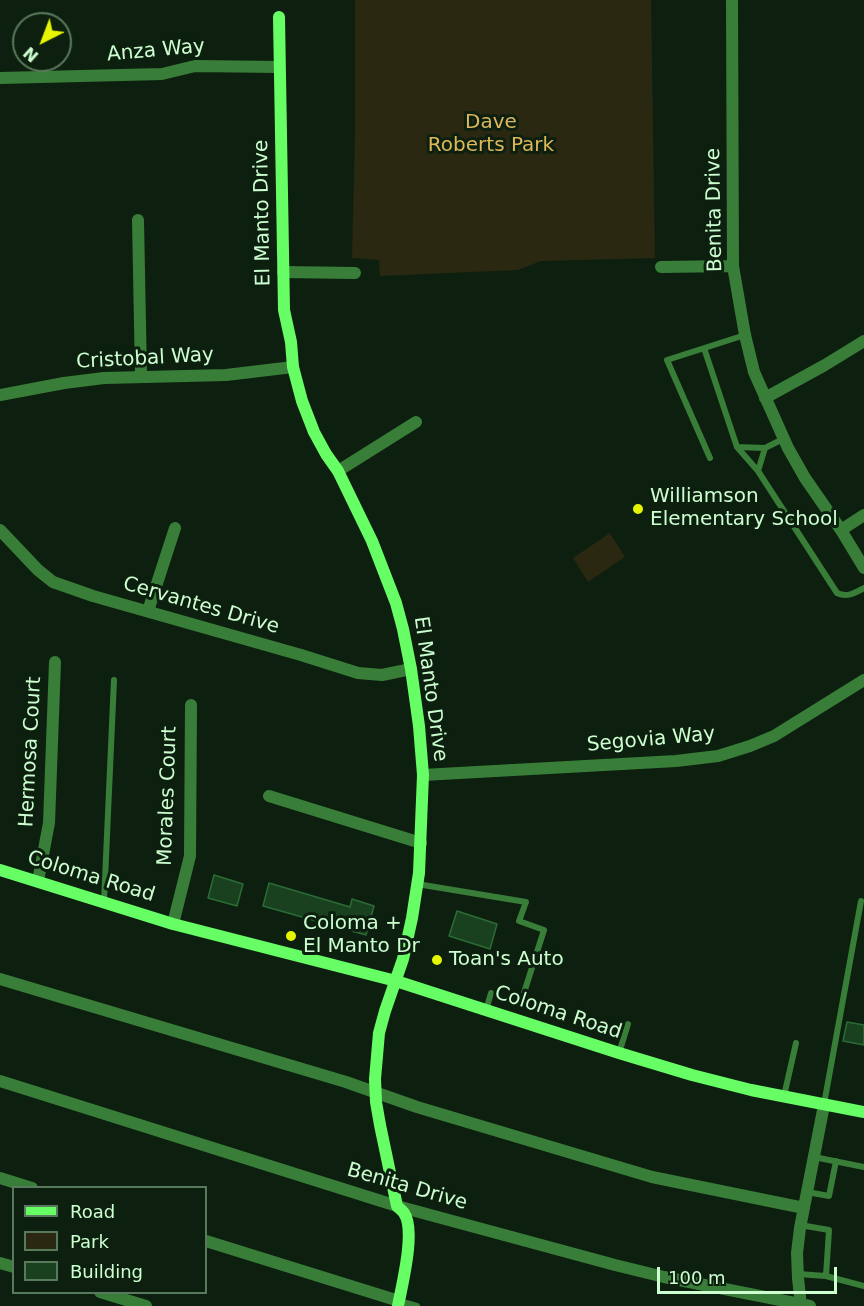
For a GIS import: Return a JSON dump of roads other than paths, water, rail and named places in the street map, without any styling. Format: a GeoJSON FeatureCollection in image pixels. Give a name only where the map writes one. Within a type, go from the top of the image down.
{"type":"FeatureCollection","features":[{"type":"Feature","properties":{"kind":"street","name":"Benita Drive"},"geometry":{"type":"LineString","coordinates":[[732,0],[733,266],[745,335],[754,372],[783,439],[805,478],[864,568]]}},
{"type":"Feature","properties":{"kind":"street","name":"El Manto Drive"},"geometry":{"type":"LineString","coordinates":[[279,17],[284,310],[291,342],[293,367],[302,401],[314,432],[338,471],[372,541],[396,603],[411,669],[423,775],[421,843],[412,918],[403,959],[379,1033],[376,1056],[376,1092],[380,1125],[397,1206],[405,1214],[408,1233],[408,1252],[398,1303]]}},
{"type":"Feature","properties":{"kind":"street","name":"Anza Way"},"geometry":{"type":"LineString","coordinates":[[0,78],[162,74],[195,66],[279,67]]}},
{"type":"Feature","properties":{"kind":"street"},"geometry":{"type":"LineString","coordinates":[[138,220],[141,376]]}},
{"type":"Feature","properties":{"kind":"street"},"geometry":{"type":"LineString","coordinates":[[661,267],[733,266]]}},
{"type":"Feature","properties":{"kind":"street"},"geometry":{"type":"LineString","coordinates":[[283,272],[355,273]]}},
{"type":"Feature","properties":{"kind":"street"},"geometry":{"type":"LineString","coordinates":[[765,398],[864,341]]}},
{"type":"Feature","properties":{"kind":"street","name":"Cristobal Way"},"geometry":{"type":"LineString","coordinates":[[0,395],[104,378],[226,375],[293,367]]}},
{"type":"Feature","properties":{"kind":"street"},"geometry":{"type":"LineString","coordinates":[[338,471],[416,422]]}},
{"type":"Feature","properties":{"kind":"street"},"geometry":{"type":"LineString","coordinates":[[841,530],[864,515]]}},
{"type":"Feature","properties":{"kind":"street"},"geometry":{"type":"LineString","coordinates":[[148,611],[175,528]]}},
{"type":"Feature","properties":{"kind":"street","name":"Cervantes Drive"},"geometry":{"type":"LineString","coordinates":[[0,530],[38,570],[54,582],[93,596],[358,673],[382,675],[411,669]]}},
{"type":"Feature","properties":{"kind":"street","name":"Hermosa Court"},"geometry":{"type":"LineString","coordinates":[[38,881],[48,823],[56,662]]}},
{"type":"Feature","properties":{"kind":"street","name":"Segovia Way"},"geometry":{"type":"LineString","coordinates":[[423,775],[676,761],[718,756],[774,736],[864,680]]}},
{"type":"Feature","properties":{"kind":"street","name":"Morales Court"},"geometry":{"type":"LineString","coordinates":[[173,924],[190,856],[191,705]]}},
{"type":"Feature","properties":{"kind":"street"},"geometry":{"type":"LineString","coordinates":[[269,796],[421,843]]}},
{"type":"Feature","properties":{"kind":"street","name":"Coloma Road"},"geometry":{"type":"LineString","coordinates":[[0,870],[173,924],[396,981],[692,1075],[751,1090],[864,1112]]}},
{"type":"Feature","properties":{"kind":"street"},"geometry":{"type":"LineString","coordinates":[[0,979],[652,1177],[804,1209]]}},
{"type":"Feature","properties":{"kind":"street","name":"Benita Drive"},"geometry":{"type":"LineString","coordinates":[[0,1082],[397,1206],[615,1265],[804,1305]]}},
{"type":"Feature","properties":{"kind":"street"},"geometry":{"type":"LineString","coordinates":[[804,1305],[798,1274],[797,1253],[800,1226],[824,1104]]}},
{"type":"Feature","properties":{"kind":"street"},"geometry":{"type":"LineString","coordinates":[[0,1178],[26,1186]]}},
{"type":"Feature","properties":{"kind":"street"},"geometry":{"type":"LineString","coordinates":[[207,1241],[398,1303]]}},
{"type":"Feature","properties":{"kind":"street"},"geometry":{"type":"LineString","coordinates":[[104,1294],[146,1306]]}},
{"type":"Feature","properties":{"kind":"lane"},"geometry":{"type":"LineString","coordinates":[[710,458],[667,360],[745,335]]}},
{"type":"Feature","properties":{"kind":"lane"},"geometry":{"type":"LineString","coordinates":[[704,348],[737,447],[758,471],[837,593],[844,596],[864,588]]}},
{"type":"Feature","properties":{"kind":"lane"},"geometry":{"type":"LineString","coordinates":[[737,447],[765,448],[783,439]]}},
{"type":"Feature","properties":{"kind":"lane"},"geometry":{"type":"LineString","coordinates":[[758,471],[765,448]]}},
{"type":"Feature","properties":{"kind":"lane"},"geometry":{"type":"LineString","coordinates":[[104,902],[114,680]]}},
{"type":"Feature","properties":{"kind":"lane"},"geometry":{"type":"LineString","coordinates":[[417,884],[526,902],[519,921],[544,930],[522,999]]}},
{"type":"Feature","properties":{"kind":"lane"},"geometry":{"type":"LineString","coordinates":[[824,1104],[861,901]]}},
{"type":"Feature","properties":{"kind":"lane"},"geometry":{"type":"LineString","coordinates":[[486,1010],[491,993]]}},
{"type":"Feature","properties":{"kind":"lane"},"geometry":{"type":"LineString","coordinates":[[619,1053],[628,1024]]}},
{"type":"Feature","properties":{"kind":"lane"},"geometry":{"type":"LineString","coordinates":[[784,1097],[796,1043]]}},
{"type":"Feature","properties":{"kind":"lane"},"geometry":{"type":"LineString","coordinates":[[814,1157],[864,1167]]}},
{"type":"Feature","properties":{"kind":"lane"},"geometry":{"type":"LineString","coordinates":[[807,1192],[829,1196],[836,1161]]}},
{"type":"Feature","properties":{"kind":"lane"},"geometry":{"type":"LineString","coordinates":[[800,1226],[829,1230],[826,1276]]}},
{"type":"Feature","properties":{"kind":"lane"},"geometry":{"type":"LineString","coordinates":[[798,1274],[826,1276],[864,1286]]}},
{"type":"Feature","properties":{"kind":"lane"},"geometry":{"type":"LineString","coordinates":[[398,1303],[417,1306]]}},
{"type":"Feature","properties":{"kind":"place","name":"Williamson Elementary School"},"geometry":{"type":"Point","coordinates":[638,509]}},
{"type":"Feature","properties":{"kind":"place","name":"Coloma + El Manto Dr"},"geometry":{"type":"Point","coordinates":[291,936]}},
{"type":"Feature","properties":{"kind":"place","name":"Toan's Auto"},"geometry":{"type":"Point","coordinates":[437,960]}},
{"type":"Feature","properties":{"kind":"park label","name":"Dave Roberts Park"},"geometry":{"type":"Point","coordinates":[491,134]}}]}
